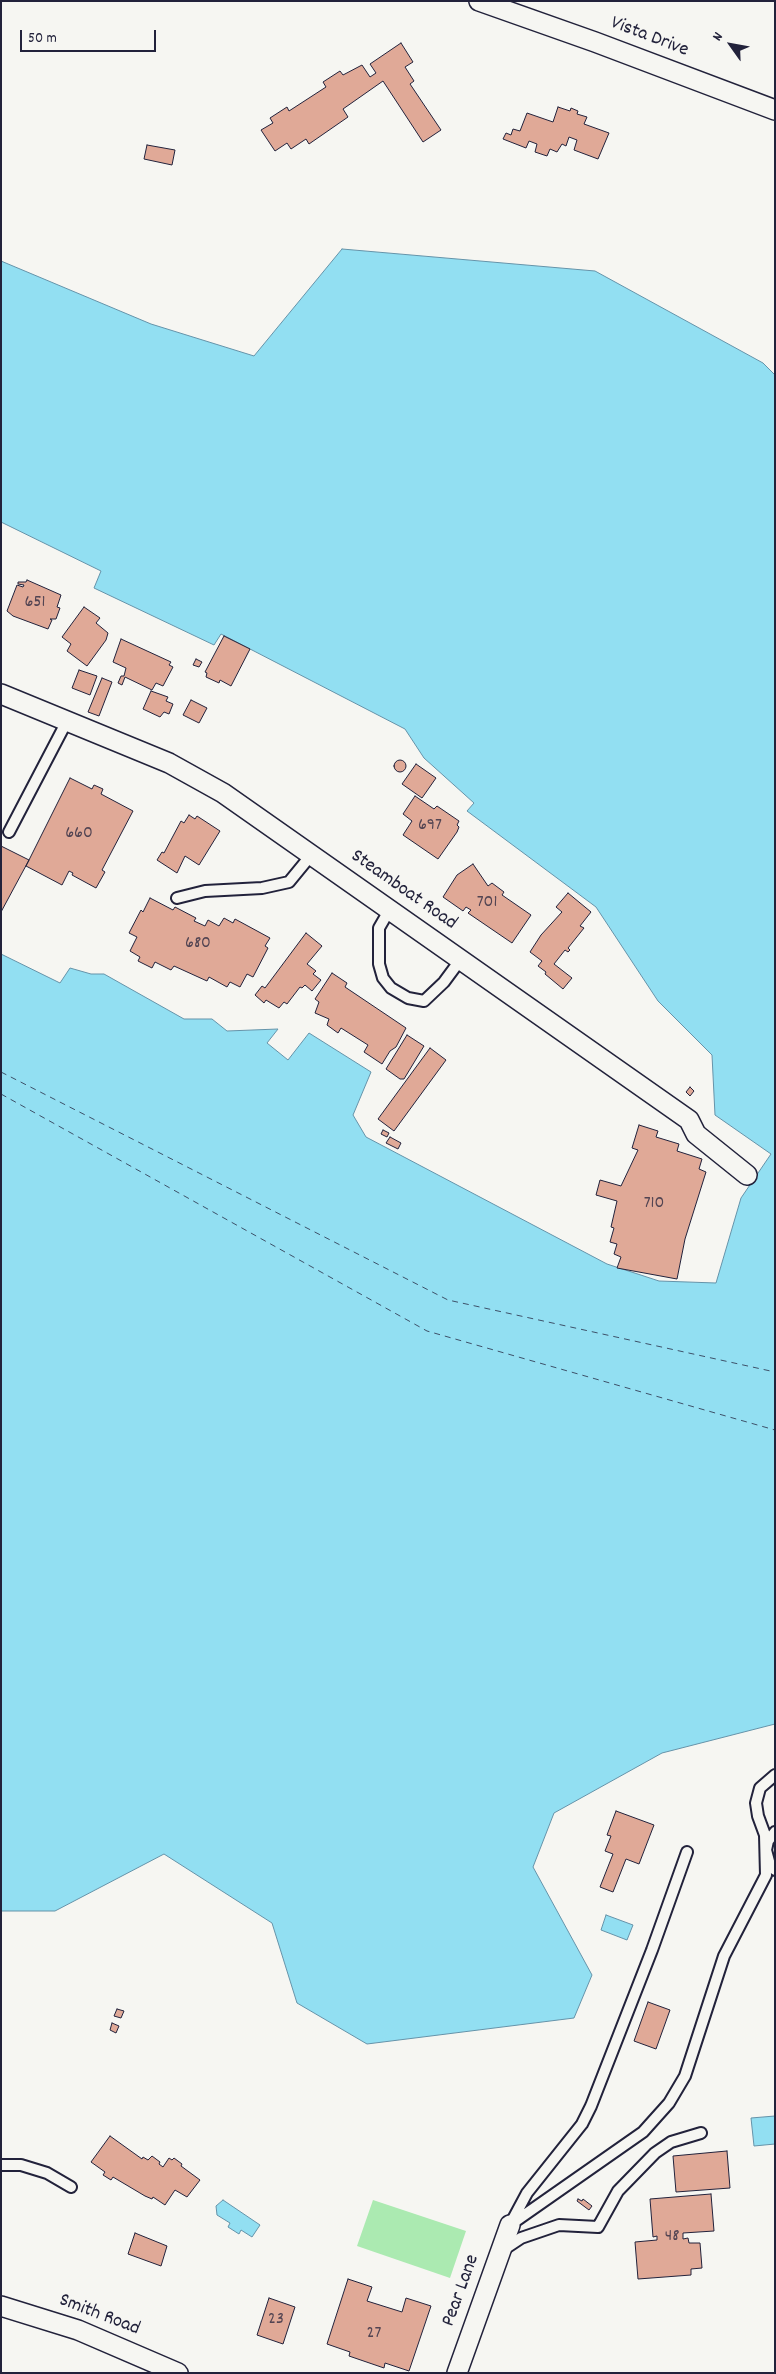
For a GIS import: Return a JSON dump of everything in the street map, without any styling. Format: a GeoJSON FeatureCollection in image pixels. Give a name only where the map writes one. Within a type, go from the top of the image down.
{"type":"FeatureCollection","features":[{"type":"Feature","properties":{"kind":"street","name":"Vista Drive"},"geometry":{"type":"LineString","coordinates":[[479,1],[595,42],[775,110]]}},
{"type":"Feature","properties":{"kind":"street","name":"Steamboat Road"},"geometry":{"type":"LineString","coordinates":[[1,694],[193,774],[312,854],[688,1120],[696,1134],[748,1175]]}},
{"type":"Feature","properties":{"kind":"street","name":"Pear Lane"},"geometry":{"type":"LineString","coordinates":[[457,2373],[510,2225]]}},
{"type":"Feature","properties":{"kind":"street","name":"Smith Road"},"geometry":{"type":"LineString","coordinates":[[1,2306],[78,2330],[178,2373]]}},
{"type":"Feature","properties":{"kind":"lane"},"geometry":{"type":"LineString","coordinates":[[9,832],[67,721]]}},
{"type":"Feature","properties":{"kind":"lane"},"geometry":{"type":"LineString","coordinates":[[177,898],[204,891],[262,888],[289,882],[312,854]]}},
{"type":"Feature","properties":{"kind":"lane"},"geometry":{"type":"LineString","coordinates":[[390,909],[378,928],[379,964],[383,978],[391,988],[408,998],[424,1000],[444,982],[461,959]]}},
{"type":"Feature","properties":{"kind":"lane"},"geometry":{"type":"LineString","coordinates":[[510,2225],[643,2132],[669,2103],[685,2076],[724,1956],[766,1875],[765,1836],[756,1803],[760,1788],[775,1775]]}},
{"type":"Feature","properties":{"kind":"lane"},"geometry":{"type":"LineString","coordinates":[[775,1832],[768,1841],[766,1850],[770,1865],[775,1870]]}},
{"type":"Feature","properties":{"kind":"lane"},"geometry":{"type":"LineString","coordinates":[[510,2225],[527,2193],[582,2124],[591,2106],[688,1852]]}},
{"type":"Feature","properties":{"kind":"lane"},"geometry":{"type":"LineString","coordinates":[[500,2252],[521,2238],[559,2225],[598,2226],[618,2191],[655,2153],[671,2142],[700,2133]]}},
{"type":"Feature","properties":{"kind":"lane"},"geometry":{"type":"LineString","coordinates":[[1,2165],[21,2165],[47,2173],[71,2187]]}},
{"type":"Feature","properties":{"kind":"green space"},"geometry":{"type":"Polygon","coordinates":[[[373,2200],[466,2231],[450,2278],[357,2246],[373,2200]]]}},
{"type":"Feature","properties":{"kind":"water"},"geometry":{"type":"Polygon","coordinates":[[[342,249],[595,271],[763,363],[775,375],[775,1724],[662,1753],[554,1813],[533,1867],[592,1975],[574,2018],[367,2044],[297,2003],[272,1923],[164,1854],[55,1911],[1,1911],[1,954],[60,983],[70,968],[91,974],[104,974],[184,1019],[212,1019],[227,1031],[278,1029],[267,1043],[288,1060],[309,1033],[371,1072],[353,1115],[366,1137],[607,1264],[659,1281],[716,1283],[741,1198],[771,1154],[715,1115],[712,1055],[658,1001],[596,907],[467,811],[474,803],[424,758],[405,729],[221,634],[214,645],[94,588],[101,571],[1,522],[1,261],[151,324],[254,356],[342,249]]]}},
{"type":"Feature","properties":{"kind":"water"},"geometry":{"type":"Polygon","coordinates":[[[606,1915],[633,1925],[627,1940],[601,1930],[606,1915]]]}},
{"type":"Feature","properties":{"kind":"water"},"geometry":{"type":"Polygon","coordinates":[[[775,2116],[775,2144],[754,2146],[751,2118],[775,2116]]]}},
{"type":"Feature","properties":{"kind":"water"},"geometry":{"type":"Polygon","coordinates":[[[223,2200],[260,2225],[252,2237],[241,2230],[239,2234],[228,2227],[230,2223],[217,2215],[216,2206],[223,2200]]]}},
{"type":"Feature","properties":{"kind":"building"},"geometry":{"type":"Polygon","coordinates":[[[401,43],[413,62],[405,67],[414,81],[410,84],[441,130],[423,142],[383,81],[343,109],[348,117],[309,144],[306,139],[291,149],[287,143],[275,151],[261,130],[273,123],[270,118],[287,107],[289,111],[326,87],[323,82],[340,71],[343,75],[362,65],[370,77],[376,73],[370,64],[401,43]]]}},
{"type":"Feature","properties":{"kind":"building"},"geometry":{"type":"Polygon","coordinates":[[[558,107],[570,111],[571,108],[578,111],[577,114],[587,117],[584,124],[609,133],[598,159],[574,150],[577,140],[569,137],[566,146],[562,144],[557,152],[550,149],[547,156],[535,152],[537,144],[529,141],[526,148],[503,139],[506,133],[511,135],[513,129],[520,131],[527,113],[553,122],[558,107]]]}},
{"type":"Feature","properties":{"kind":"building"},"geometry":{"type":"Polygon","coordinates":[[[147,145],[175,150],[172,165],[144,159],[147,145]]]}},
{"type":"Feature","properties":{"kind":"building"},"geometry":{"type":"Polygon","coordinates":[[[27,580],[61,595],[57,607],[60,608],[56,619],[50,619],[52,620],[48,629],[13,616],[7,611],[17,585],[23,587],[24,585],[18,584],[18,582],[26,582],[27,580]]]}},
{"type":"Feature","properties":{"kind":"building"},"geometry":{"type":"Polygon","coordinates":[[[84,607],[100,618],[96,623],[108,633],[106,640],[87,666],[67,651],[71,644],[62,637],[84,607]]]}},
{"type":"Feature","properties":{"kind":"building"},"geometry":{"type":"Polygon","coordinates":[[[224,636],[250,649],[231,686],[220,680],[219,683],[206,677],[207,673],[205,672],[224,636]]]}},
{"type":"Feature","properties":{"kind":"building"},"geometry":{"type":"Polygon","coordinates":[[[121,639],[171,662],[169,665],[173,667],[163,686],[156,683],[152,690],[125,677],[122,685],[118,683],[121,676],[124,676],[126,668],[113,662],[121,639]]]}},
{"type":"Feature","properties":{"kind":"building"},"geometry":{"type":"Polygon","coordinates":[[[196,659],[202,662],[199,667],[193,665],[196,659]]]}},
{"type":"Feature","properties":{"kind":"building"},"geometry":{"type":"Polygon","coordinates":[[[79,670],[97,676],[90,695],[72,688],[79,670]]]}},
{"type":"Feature","properties":{"kind":"building"},"geometry":{"type":"Polygon","coordinates":[[[102,678],[112,682],[99,716],[88,712],[102,678]]]}},
{"type":"Feature","properties":{"kind":"building"},"geometry":{"type":"Polygon","coordinates":[[[151,691],[168,697],[166,701],[173,704],[169,714],[164,712],[160,717],[143,709],[151,691]]]}},
{"type":"Feature","properties":{"kind":"building"},"geometry":{"type":"Polygon","coordinates":[[[191,700],[207,708],[199,723],[183,715],[191,700]]]}},
{"type":"Feature","properties":{"kind":"building"},"geometry":{"type":"Polygon","coordinates":[[[398,760],[402,760],[406,766],[402,772],[398,772],[394,768],[394,764],[398,760]]]}},
{"type":"Feature","properties":{"kind":"building"},"geometry":{"type":"Polygon","coordinates":[[[416,764],[436,778],[422,798],[402,784],[416,764]]]}},
{"type":"Feature","properties":{"kind":"building"},"geometry":{"type":"Polygon","coordinates":[[[70,778],[92,789],[94,785],[103,789],[101,794],[133,811],[102,870],[105,872],[96,888],[72,875],[73,873],[69,871],[62,885],[26,866],[70,778]]]}},
{"type":"Feature","properties":{"kind":"building"},"geometry":{"type":"Polygon","coordinates":[[[415,796],[434,809],[437,806],[459,821],[457,832],[438,859],[403,835],[412,821],[403,814],[415,796]]]}},
{"type":"Feature","properties":{"kind":"building"},"geometry":{"type":"Polygon","coordinates":[[[189,815],[195,819],[197,816],[220,831],[199,865],[185,856],[177,873],[157,860],[162,852],[164,853],[181,821],[184,823],[189,815]]]}},
{"type":"Feature","properties":{"kind":"building"},"geometry":{"type":"Polygon","coordinates":[[[1,846],[29,860],[1,912],[1,846]]]}},
{"type":"Feature","properties":{"kind":"building"},"geometry":{"type":"Polygon","coordinates":[[[473,864],[488,886],[492,883],[504,892],[502,895],[531,915],[512,943],[468,913],[471,910],[466,907],[463,911],[443,897],[457,875],[473,864]]]}},
{"type":"Feature","properties":{"kind":"building"},"geometry":{"type":"Polygon","coordinates":[[[568,893],[591,912],[580,926],[584,928],[568,948],[570,950],[568,952],[565,950],[554,964],[572,978],[563,989],[545,974],[546,972],[538,966],[542,961],[530,952],[541,935],[562,912],[556,907],[568,893]]]}},
{"type":"Feature","properties":{"kind":"building"},"geometry":{"type":"Polygon","coordinates":[[[150,898],[173,910],[175,907],[196,918],[194,921],[205,926],[208,920],[219,926],[224,918],[233,923],[235,919],[270,938],[265,946],[268,948],[253,977],[247,974],[240,987],[230,982],[227,987],[209,977],[207,981],[174,966],[171,970],[155,962],[152,968],[138,961],[140,957],[130,951],[137,937],[129,933],[141,910],[143,912],[150,898]]]}},
{"type":"Feature","properties":{"kind":"building"},"geometry":{"type":"Polygon","coordinates":[[[306,933],[322,946],[307,964],[316,971],[313,974],[321,980],[312,991],[305,985],[302,988],[300,987],[287,1004],[284,1002],[279,1008],[266,1000],[264,1003],[255,995],[262,986],[265,988],[306,933]]]}},
{"type":"Feature","properties":{"kind":"building"},"geometry":{"type":"Polygon","coordinates":[[[332,973],[347,983],[345,987],[406,1028],[396,1047],[390,1051],[382,1064],[364,1052],[368,1045],[341,1028],[338,1033],[327,1025],[329,1019],[315,1013],[319,1002],[315,999],[332,973]]]}},
{"type":"Feature","properties":{"kind":"building"},"geometry":{"type":"Polygon","coordinates":[[[407,1035],[424,1046],[404,1079],[400,1079],[386,1069],[407,1035]]]}},
{"type":"Feature","properties":{"kind":"building"},"geometry":{"type":"Polygon","coordinates":[[[430,1048],[446,1060],[394,1131],[378,1119],[430,1048]]]}},
{"type":"Feature","properties":{"kind":"building"},"geometry":{"type":"Polygon","coordinates":[[[690,1087],[694,1091],[690,1096],[686,1092],[690,1087]]]}},
{"type":"Feature","properties":{"kind":"building"},"geometry":{"type":"Polygon","coordinates":[[[639,1125],[658,1131],[656,1137],[679,1144],[677,1151],[702,1159],[699,1169],[706,1172],[685,1239],[677,1279],[617,1268],[621,1257],[614,1254],[617,1244],[610,1242],[614,1228],[611,1227],[617,1201],[596,1195],[600,1180],[621,1186],[638,1150],[632,1148],[639,1125]]]}},
{"type":"Feature","properties":{"kind":"building"},"geometry":{"type":"Polygon","coordinates":[[[383,1130],[389,1133],[387,1137],[381,1134],[383,1130]]]}},
{"type":"Feature","properties":{"kind":"building"},"geometry":{"type":"Polygon","coordinates":[[[390,1137],[401,1143],[398,1149],[386,1143],[390,1137]]]}},
{"type":"Feature","properties":{"kind":"building"},"geometry":{"type":"Polygon","coordinates":[[[616,1811],[654,1825],[639,1864],[626,1859],[613,1892],[600,1887],[613,1854],[605,1851],[611,1836],[607,1835],[616,1811]]]}},
{"type":"Feature","properties":{"kind":"building"},"geometry":{"type":"Polygon","coordinates":[[[648,2002],[670,2010],[656,2049],[634,2041],[648,2002]]]}},
{"type":"Feature","properties":{"kind":"building"},"geometry":{"type":"Polygon","coordinates":[[[117,2009],[124,2011],[121,2018],[114,2016],[117,2009]]]}},
{"type":"Feature","properties":{"kind":"building"},"geometry":{"type":"Polygon","coordinates":[[[112,2023],[119,2026],[116,2033],[110,2030],[112,2023]]]}},
{"type":"Feature","properties":{"kind":"building"},"geometry":{"type":"Polygon","coordinates":[[[110,2136],[142,2159],[143,2157],[148,2160],[152,2156],[163,2167],[169,2158],[172,2160],[174,2158],[182,2164],[181,2166],[200,2180],[187,2197],[175,2190],[165,2205],[153,2197],[152,2199],[145,2196],[113,2177],[111,2180],[103,2175],[105,2172],[91,2162],[110,2136]]]}},
{"type":"Feature","properties":{"kind":"building"},"geometry":{"type":"Polygon","coordinates":[[[727,2151],[730,2188],[676,2192],[673,2156],[727,2151]]]}},
{"type":"Feature","properties":{"kind":"building"},"geometry":{"type":"Polygon","coordinates":[[[711,2194],[714,2231],[683,2233],[683,2239],[688,2238],[689,2243],[700,2243],[702,2268],[691,2269],[691,2275],[638,2279],[635,2242],[657,2240],[657,2236],[653,2237],[650,2199],[711,2194]]]}},
{"type":"Feature","properties":{"kind":"building"},"geometry":{"type":"Polygon","coordinates":[[[578,2199],[582,2201],[583,2199],[592,2206],[589,2210],[577,2201],[578,2199]]]}},
{"type":"Feature","properties":{"kind":"building"},"geometry":{"type":"Polygon","coordinates":[[[135,2233],[167,2246],[161,2266],[128,2254],[135,2233]]]}},
{"type":"Feature","properties":{"kind":"building"},"geometry":{"type":"Polygon","coordinates":[[[348,2279],[372,2287],[367,2301],[402,2312],[406,2298],[431,2306],[409,2371],[385,2363],[384,2368],[349,2356],[350,2352],[327,2344],[348,2279]]]}},
{"type":"Feature","properties":{"kind":"building"},"geometry":{"type":"Polygon","coordinates":[[[269,2298],[295,2307],[283,2344],[257,2335],[269,2298]]]}},
{"type":"Feature","properties":{"kind":"ferry route"},"geometry":{"type":"LineString","coordinates":[[1,1072],[448,1300],[775,1372]]}},
{"type":"Feature","properties":{"kind":"ferry route"},"geometry":{"type":"LineString","coordinates":[[1,1094],[427,1331],[775,1430]]}}]}
